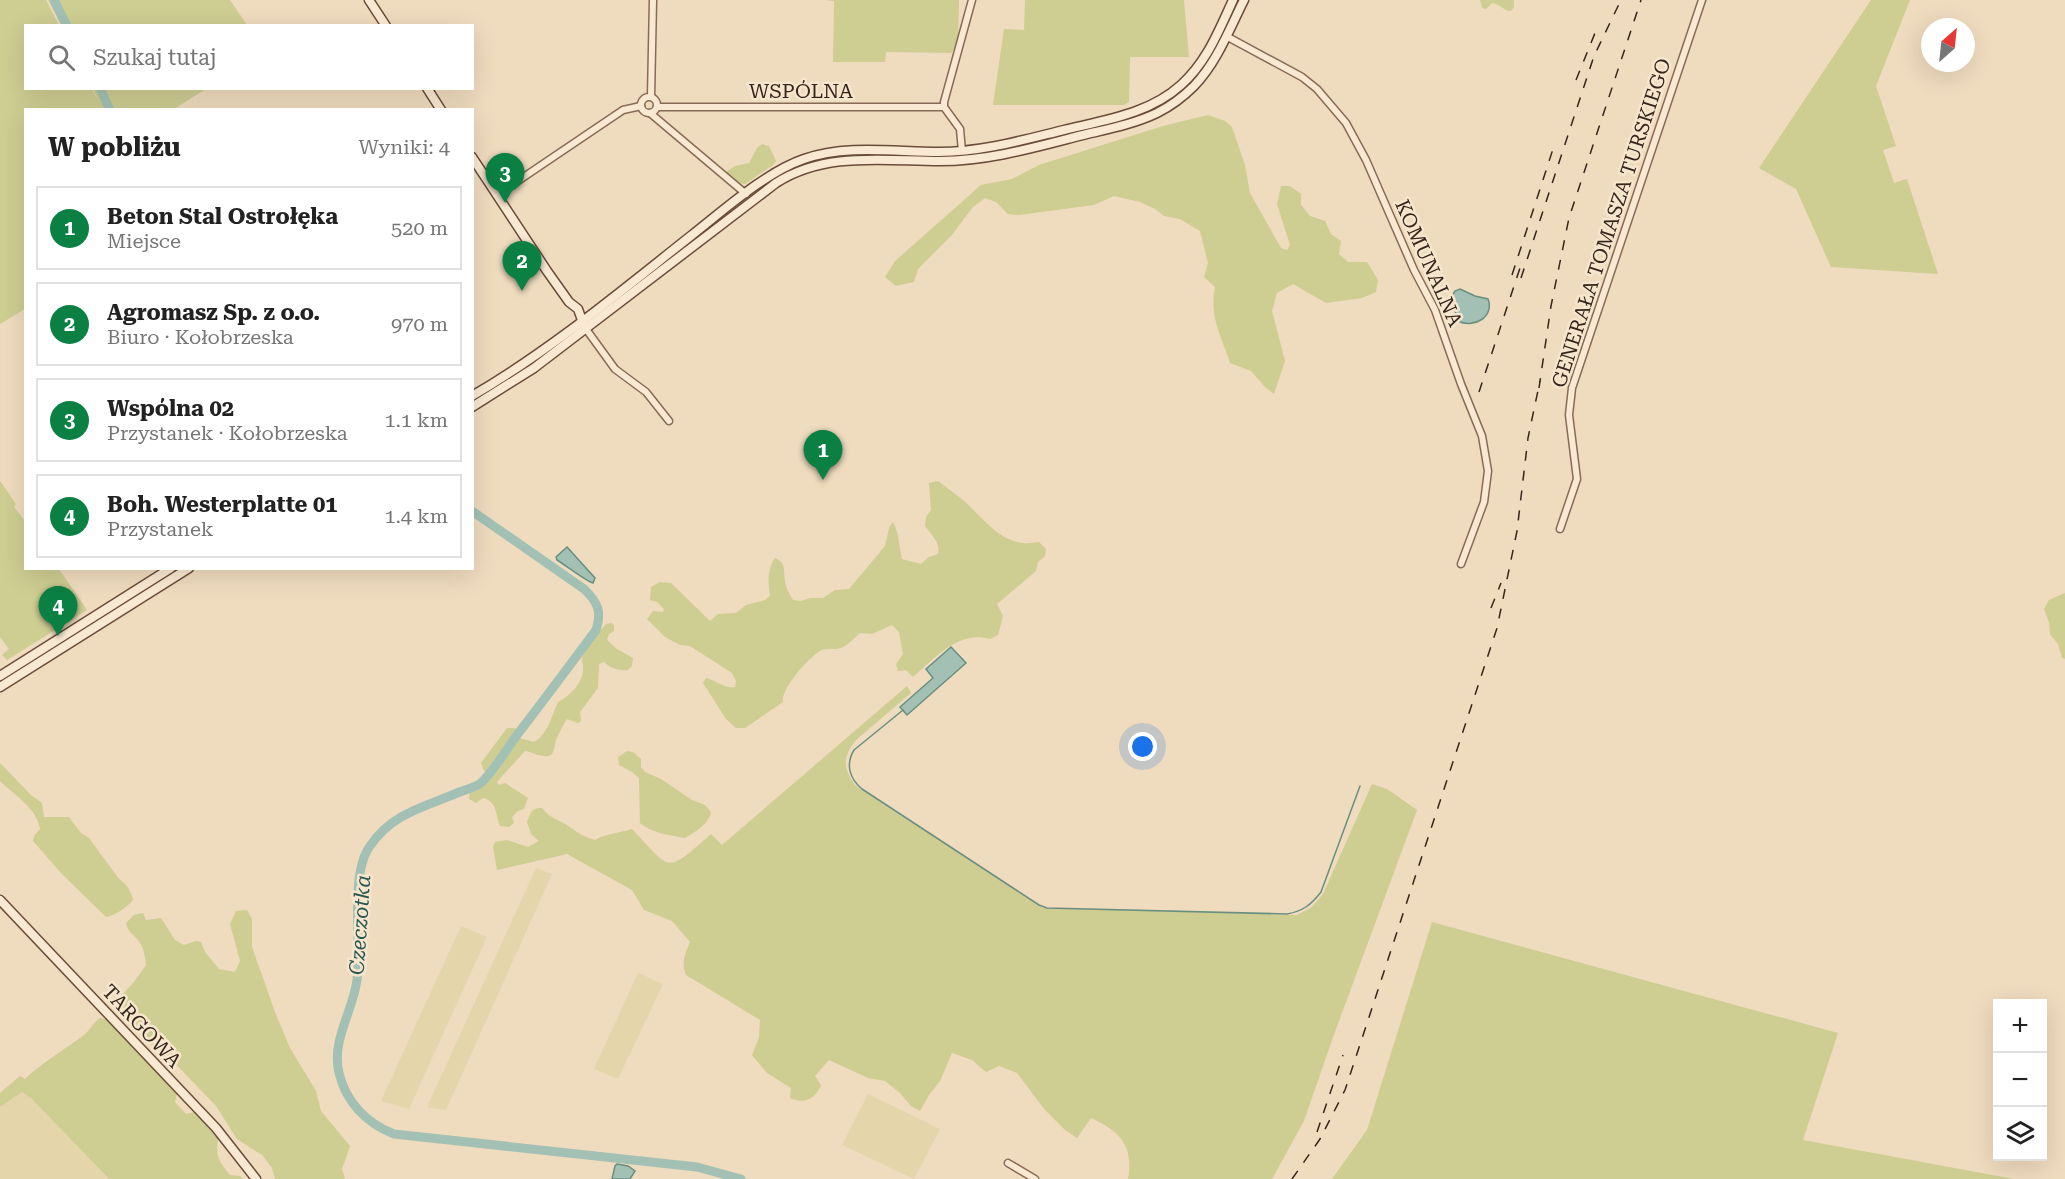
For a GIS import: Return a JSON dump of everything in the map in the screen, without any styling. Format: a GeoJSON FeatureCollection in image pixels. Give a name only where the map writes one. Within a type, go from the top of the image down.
{"type":"FeatureCollection","features":[{"type":"Feature","properties":{"kind":"main road"},"geometry":{"type":"LineString","coordinates":[[369,0],[385,24]]}},
{"type":"Feature","properties":{"kind":"main road"},"geometry":{"type":"LineString","coordinates":[[474,395],[527,361],[582,321],[746,194],[788,165],[814,155],[852,151],[962,151],[1009,144],[1125,115],[1159,101],[1180,86],[1199,65],[1233,0]]}},
{"type":"Feature","properties":{"kind":"main road"},"geometry":{"type":"LineString","coordinates":[[474,406],[534,368],[752,201],[793,174],[816,165],[845,160],[942,161],[988,157],[1131,123],[1165,108],[1188,91],[1207,70],[1244,0]]}},
{"type":"Feature","properties":{"kind":"main road"},"geometry":{"type":"LineString","coordinates":[[428,90],[440,108]]}},
{"type":"Feature","properties":{"kind":"main road"},"geometry":{"type":"LineString","coordinates":[[474,160],[569,302],[578,309],[586,329]]}},
{"type":"Feature","properties":{"kind":"main road"},"geometry":{"type":"LineString","coordinates":[[0,676],[168,570]]}},
{"type":"Feature","properties":{"kind":"main road"},"geometry":{"type":"LineString","coordinates":[[0,687],[186,570]]}},
{"type":"Feature","properties":{"kind":"main road","name":"TARGOWA"},"geometry":{"type":"LineString","coordinates":[[0,900],[216,1128],[256,1179]]}},
{"type":"Feature","properties":{"kind":"street"},"geometry":{"type":"LineString","coordinates":[[651,97],[652,0]]}},
{"type":"Feature","properties":{"kind":"street"},"geometry":{"type":"LineString","coordinates":[[962,151],[960,129],[944,108],[944,102],[972,0]]}},
{"type":"Feature","properties":{"kind":"street","name":"GENERAŁA TOMASZA TURSKIEGO"},"geometry":{"type":"LineString","coordinates":[[1560,529],[1576,479],[1569,415],[1572,388],[1702,0]]}},
{"type":"Feature","properties":{"kind":"street","name":"KOMUNALNA"},"geometry":{"type":"LineString","coordinates":[[1226,36],[1302,77],[1317,90],[1346,123],[1366,160],[1414,270],[1435,310],[1482,436],[1488,471],[1484,502],[1461,564]]}},
{"type":"Feature","properties":{"kind":"street"},"geometry":{"type":"LineString","coordinates":[[651,97],[644,99],[641,106],[643,111],[650,113],[746,194]]}},
{"type":"Feature","properties":{"kind":"street"},"geometry":{"type":"LineString","coordinates":[[650,113],[657,107],[657,102],[651,97]]}},
{"type":"Feature","properties":{"kind":"street"},"geometry":{"type":"LineString","coordinates":[[497,195],[623,111],[641,106]]}},
{"type":"Feature","properties":{"kind":"street","name":"WSPÓLNA"},"geometry":{"type":"LineString","coordinates":[[657,107],[944,108]]}},
{"type":"Feature","properties":{"kind":"street"},"geometry":{"type":"LineString","coordinates":[[586,329],[615,369],[646,392],[669,421]]}},
{"type":"Feature","properties":{"kind":"street"},"geometry":{"type":"LineString","coordinates":[[1008,1163],[1035,1179]]}},
{"type":"Feature","properties":{"kind":"shaded area"},"geometry":{"type":"Polygon","coordinates":[[[0,0],[46,0],[58,24],[24,24],[24,90],[93,90],[99,102],[93,90],[204,90],[176,108],[24,108],[24,310],[0,324],[0,0]]]}},
{"type":"Feature","properties":{"kind":"shaded area"},"geometry":{"type":"Polygon","coordinates":[[[48,0],[230,0],[246,24],[60,24],[48,0]]]}},
{"type":"Feature","properties":{"kind":"shaded area"},"geometry":{"type":"Polygon","coordinates":[[[825,0],[959,0],[958,44],[951,53],[886,52],[885,62],[833,62],[834,1],[825,0]]]}},
{"type":"Feature","properties":{"kind":"shaded area"},"geometry":{"type":"Polygon","coordinates":[[[1025,0],[1184,0],[1189,57],[1130,57],[1129,102],[1124,105],[993,105],[1004,29],[1024,30],[1025,0]]]}},
{"type":"Feature","properties":{"kind":"shaded area"},"geometry":{"type":"Polygon","coordinates":[[[1480,0],[1514,0],[1514,7],[1509,11],[1492,3],[1486,9],[1482,8],[1480,0]]]}},
{"type":"Feature","properties":{"kind":"shaded area"},"geometry":{"type":"Polygon","coordinates":[[[1871,0],[1910,0],[1876,86],[1896,146],[1883,150],[1894,183],[1907,179],[1938,274],[1831,267],[1796,189],[1759,168],[1871,0]]]}},
{"type":"Feature","properties":{"kind":"shaded area"},"geometry":{"type":"Polygon","coordinates":[[[1208,115],[1225,121],[1232,127],[1245,165],[1250,193],[1281,248],[1287,250],[1290,245],[1277,204],[1281,186],[1290,186],[1301,194],[1301,205],[1310,216],[1325,221],[1331,234],[1341,241],[1339,254],[1348,262],[1367,262],[1378,280],[1376,292],[1362,298],[1326,303],[1293,284],[1277,293],[1272,311],[1285,361],[1274,394],[1251,371],[1230,363],[1215,317],[1215,287],[1204,277],[1208,263],[1200,231],[1180,219],[1164,216],[1140,202],[1114,196],[1094,205],[1019,215],[1008,214],[996,202],[985,198],[973,207],[951,236],[918,269],[914,282],[896,286],[885,277],[895,261],[981,185],[1012,179],[1039,165],[1163,126],[1208,115]]]}},
{"type":"Feature","properties":{"kind":"shaded area"},"geometry":{"type":"Polygon","coordinates":[[[762,144],[769,146],[776,161],[773,165],[745,184],[730,177],[726,172],[735,166],[749,163],[757,148],[762,144]]]}},
{"type":"Feature","properties":{"kind":"shaded area"},"geometry":{"type":"Polygon","coordinates":[[[1460,289],[1488,299],[1486,316],[1476,322],[1458,321],[1452,296],[1460,289]]]}},
{"type":"Feature","properties":{"kind":"shaded area"},"geometry":{"type":"Polygon","coordinates":[[[0,481],[24,520],[24,570],[60,570],[87,610],[7,660],[2,655],[9,649],[0,637],[0,481]]]}},
{"type":"Feature","properties":{"kind":"shaded area"},"geometry":{"type":"Polygon","coordinates":[[[938,481],[1006,538],[1015,542],[1039,542],[1046,549],[1045,556],[1038,562],[1036,571],[997,604],[1003,616],[998,635],[990,639],[978,637],[957,642],[939,654],[913,677],[906,670],[898,671],[896,664],[903,654],[899,632],[892,625],[872,634],[860,633],[839,649],[824,649],[817,653],[791,682],[783,697],[783,702],[745,728],[736,728],[726,719],[703,683],[706,678],[727,687],[735,687],[736,681],[732,673],[690,646],[680,645],[665,637],[647,619],[653,611],[663,612],[664,609],[657,602],[650,600],[651,587],[660,582],[671,583],[710,621],[718,614],[736,613],[746,605],[765,600],[770,596],[769,571],[775,558],[783,565],[786,585],[793,600],[823,598],[835,590],[849,589],[885,546],[889,528],[893,522],[902,559],[921,564],[929,557],[938,554],[939,550],[933,535],[925,526],[926,517],[931,510],[929,483],[938,481]]]}},
{"type":"Feature","properties":{"kind":"shaded area"},"geometry":{"type":"Polygon","coordinates":[[[567,547],[595,578],[593,583],[557,560],[556,557],[567,547]]]}},
{"type":"Feature","properties":{"kind":"shaded area"},"geometry":{"type":"Polygon","coordinates":[[[2065,593],[2065,659],[2062,658],[2058,644],[2050,634],[2049,622],[2044,609],[2049,600],[2065,593]]]}},
{"type":"Feature","properties":{"kind":"shaded area"},"geometry":{"type":"Polygon","coordinates":[[[612,623],[614,631],[609,634],[607,640],[633,658],[632,666],[628,670],[621,670],[604,662],[599,664],[598,688],[580,712],[581,721],[578,723],[567,719],[552,754],[542,756],[525,751],[497,782],[499,785],[505,783],[528,798],[524,809],[512,817],[514,823],[509,827],[500,826],[491,802],[483,798],[476,803],[469,799],[470,791],[477,791],[488,780],[481,763],[507,728],[515,728],[520,738],[534,742],[543,734],[558,702],[571,693],[581,679],[582,657],[588,647],[606,624],[612,623]]]}},
{"type":"Feature","properties":{"kind":"shaded area"},"geometry":{"type":"Polygon","coordinates":[[[951,647],[966,663],[907,715],[900,707],[933,678],[926,669],[951,647]]]}},
{"type":"Feature","properties":{"kind":"shaded area"},"geometry":{"type":"Polygon","coordinates":[[[907,686],[911,693],[851,746],[846,757],[846,768],[851,779],[855,785],[1043,908],[1297,915],[1312,907],[1323,894],[1372,784],[1387,789],[1417,810],[1304,1121],[1272,1179],[1128,1179],[1127,1149],[1123,1141],[1110,1128],[1091,1118],[1077,1138],[1065,1130],[1045,1110],[1017,1073],[999,1066],[986,1072],[972,1060],[952,1053],[940,1081],[920,1111],[911,1106],[885,1081],[868,1078],[829,1060],[815,1076],[821,1085],[816,1094],[800,1101],[790,1098],[791,1088],[767,1073],[752,1055],[759,1037],[760,1020],[686,975],[684,962],[690,942],[672,921],[644,910],[632,890],[567,854],[497,870],[493,847],[495,842],[507,840],[528,847],[539,841],[531,834],[527,822],[536,808],[542,808],[581,835],[595,840],[632,829],[655,854],[670,863],[685,856],[711,834],[722,845],[907,686]]]}},
{"type":"Feature","properties":{"kind":"shaded area"},"geometry":{"type":"Polygon","coordinates":[[[627,751],[633,752],[641,759],[641,767],[645,772],[661,779],[692,800],[705,805],[711,812],[705,824],[685,838],[666,835],[640,823],[639,778],[619,765],[618,757],[627,751]]]}},
{"type":"Feature","properties":{"kind":"shaded area"},"geometry":{"type":"Polygon","coordinates":[[[0,763],[42,803],[44,817],[69,817],[81,833],[89,838],[130,891],[133,900],[127,906],[106,917],[61,873],[33,841],[40,829],[38,822],[30,808],[0,781],[0,763]]]}},
{"type":"Feature","properties":{"kind":"shaded area"},"geometry":{"type":"Polygon","coordinates":[[[536,868],[552,874],[446,1110],[427,1107],[536,868]]]}},
{"type":"Feature","properties":{"kind":"shaded area"},"geometry":{"type":"Polygon","coordinates":[[[247,910],[252,919],[252,947],[290,1048],[316,1091],[321,1111],[350,1146],[342,1169],[345,1179],[275,1179],[272,1168],[262,1155],[237,1139],[216,1106],[166,1054],[156,1050],[122,1007],[122,995],[146,965],[142,946],[126,923],[134,915],[143,913],[146,920],[161,918],[175,940],[184,945],[196,941],[201,942],[205,952],[219,969],[235,972],[240,961],[230,924],[236,911],[247,910]]]}},
{"type":"Feature","properties":{"kind":"shaded area"},"geometry":{"type":"Polygon","coordinates":[[[1432,922],[1838,1033],[1803,1140],[2014,1179],[1332,1179],[1367,1130],[1432,922]]]}},
{"type":"Feature","properties":{"kind":"shaded area"},"geometry":{"type":"Polygon","coordinates":[[[461,926],[487,937],[409,1109],[381,1101],[461,926]]]}},
{"type":"Feature","properties":{"kind":"shaded area"},"geometry":{"type":"Polygon","coordinates":[[[638,973],[663,984],[618,1079],[594,1069],[638,973]]]}},
{"type":"Feature","properties":{"kind":"shaded area"},"geometry":{"type":"Polygon","coordinates":[[[100,1018],[108,1020],[177,1093],[175,1102],[186,1114],[195,1112],[218,1139],[217,1150],[223,1166],[230,1175],[240,1176],[243,1179],[109,1179],[32,1099],[22,1092],[0,1107],[0,1093],[20,1076],[25,1079],[84,1035],[100,1018]]]}},
{"type":"Feature","properties":{"kind":"shaded area"},"geometry":{"type":"Polygon","coordinates":[[[22,1092],[32,1099],[109,1179],[0,1179],[0,1107],[22,1092]]]}},
{"type":"Feature","properties":{"kind":"shaded area"},"geometry":{"type":"Polygon","coordinates":[[[868,1094],[940,1129],[914,1179],[842,1145],[868,1094]]]}},
{"type":"Feature","properties":{"kind":"shaded area"},"geometry":{"type":"Polygon","coordinates":[[[617,1164],[628,1166],[635,1171],[630,1179],[612,1179],[617,1164]]]}},
{"type":"Feature","properties":{"kind":"waterway","name":"Czeczotka"},"geometry":{"type":"LineString","coordinates":[[54,0],[66,24]]}},
{"type":"Feature","properties":{"kind":"waterway","name":"Czeczotka"},"geometry":{"type":"LineString","coordinates":[[101,90],[109,108]]}},
{"type":"Feature","properties":{"kind":"waterway","name":"Czeczotka"},"geometry":{"type":"LineString","coordinates":[[474,512],[584,589],[593,598],[598,608],[598,624],[596,630],[482,782],[398,819],[388,826],[370,846],[360,874],[358,892],[357,980],[338,1049],[337,1061],[342,1083],[352,1102],[366,1118],[394,1134],[697,1167],[741,1179]]}},
{"type":"Feature","properties":{"kind":"waterway"},"geometry":{"type":"LineString","coordinates":[[903,710],[854,750],[849,766],[854,781],[862,789],[1039,905],[1047,908],[1287,914],[1298,911],[1310,904],[1321,892],[1360,786]]}},
{"type":"Feature","properties":{"kind":"railway"},"geometry":{"type":"LineString","coordinates":[[1521,278],[1594,56],[1621,0]]}},
{"type":"Feature","properties":{"kind":"railway"},"geometry":{"type":"LineString","coordinates":[[1539,388],[1551,306],[1569,218],[1641,0]]}},
{"type":"Feature","properties":{"kind":"railway"},"geometry":{"type":"LineString","coordinates":[[1576,80],[1595,33]]}},
{"type":"Feature","properties":{"kind":"railway"},"geometry":{"type":"LineString","coordinates":[[1512,275],[1553,149]]}},
{"type":"Feature","properties":{"kind":"railway"},"geometry":{"type":"LineString","coordinates":[[1479,392],[1520,268]]}},
{"type":"Feature","properties":{"kind":"railway"},"geometry":{"type":"LineString","coordinates":[[1292,1179],[1320,1139],[1345,1090],[1497,628],[1517,531],[1528,438],[1540,381]]}},
{"type":"Feature","properties":{"kind":"railway"},"geometry":{"type":"LineString","coordinates":[[1491,608],[1501,583]]}},
{"type":"Feature","properties":{"kind":"railway"},"geometry":{"type":"LineString","coordinates":[[1317,1132],[1343,1055]]}},
{"type":"Feature","properties":{"kind":"place","name":"Wspólna 02"},"geometry":{"type":"Point","coordinates":[505,203]}},
{"type":"Feature","properties":{"kind":"place","name":"Agromasz Sp. z o.o."},"geometry":{"type":"Point","coordinates":[522,291]}},
{"type":"Feature","properties":{"kind":"place","name":"Beton Stal Ostrołęka"},"geometry":{"type":"Point","coordinates":[823,480]}},
{"type":"Feature","properties":{"kind":"place","name":"Boh. Westerplatte 01"},"geometry":{"type":"Point","coordinates":[58,636]}}]}
